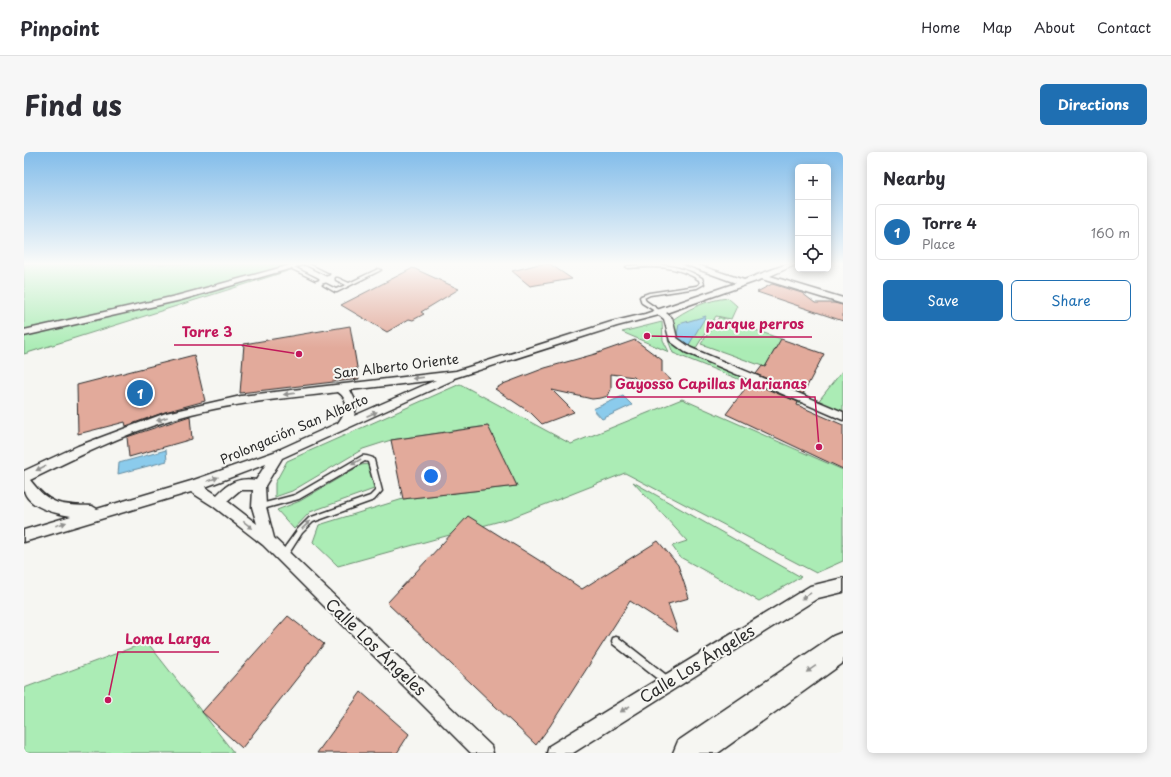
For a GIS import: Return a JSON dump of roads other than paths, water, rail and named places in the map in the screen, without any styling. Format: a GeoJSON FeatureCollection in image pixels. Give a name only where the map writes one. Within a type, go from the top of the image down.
{"type":"FeatureCollection","features":[{"type":"Feature","properties":{"kind":"highway"},"geometry":{"type":"LineString","coordinates":[[690,753],[843,646]]}},
{"type":"Feature","properties":{"kind":"street"},"geometry":{"type":"LineString","coordinates":[[24,333],[200,292]]}},
{"type":"Feature","properties":{"kind":"street","name":"San Alberto Oriente"},"geometry":{"type":"LineString","coordinates":[[24,477],[75,452],[166,417],[241,400],[457,374],[660,312],[718,292]]}},
{"type":"Feature","properties":{"kind":"street"},"geometry":{"type":"LineString","coordinates":[[814,292],[843,301]]}},
{"type":"Feature","properties":{"kind":"street"},"geometry":{"type":"LineString","coordinates":[[660,312],[668,318],[673,339],[688,350],[843,416]]}},
{"type":"Feature","properties":{"kind":"street","name":"Prolongación San Alberto"},"geometry":{"type":"LineString","coordinates":[[24,536],[194,486],[278,456],[457,374]]}},
{"type":"Feature","properties":{"kind":"street"},"geometry":{"type":"LineString","coordinates":[[339,387],[348,392],[353,406],[349,417],[343,425]]}},
{"type":"Feature","properties":{"kind":"street"},"geometry":{"type":"LineString","coordinates":[[268,541],[259,507],[259,486],[278,456]]}},
{"type":"Feature","properties":{"kind":"street"},"geometry":{"type":"LineString","coordinates":[[24,482],[38,499],[45,504],[75,511],[101,513]]}},
{"type":"Feature","properties":{"kind":"street"},"geometry":{"type":"LineString","coordinates":[[218,502],[237,484],[246,483],[259,486]]}},
{"type":"Feature","properties":{"kind":"street","name":"Calle Los Ángeles"},"geometry":{"type":"LineString","coordinates":[[194,486],[218,502],[268,541],[484,753]]}},
{"type":"Feature","properties":{"kind":"street","name":"Calle Los Ángeles"},"geometry":{"type":"LineString","coordinates":[[556,753],[815,590],[843,585]]}},
{"type":"Feature","properties":{"kind":"lane"},"geometry":{"type":"LineString","coordinates":[[660,312],[644,302],[642,297],[663,292]]}},
{"type":"Feature","properties":{"kind":"lane"},"geometry":{"type":"LineString","coordinates":[[259,507],[278,504],[297,497],[364,458],[371,460],[379,491],[378,494],[372,498],[311,520],[300,531],[283,556]]}},
{"type":"Feature","properties":{"kind":"lane"},"geometry":{"type":"LineString","coordinates":[[616,641],[668,682]]}},
{"type":"Feature","properties":{"kind":"water"},"geometry":{"type":"Polygon","coordinates":[[[706,316],[687,348],[676,340],[679,324],[706,316]]]}},
{"type":"Feature","properties":{"kind":"water"},"geometry":{"type":"Polygon","coordinates":[[[623,396],[632,405],[602,419],[593,409],[623,396]]]}},
{"type":"Feature","properties":{"kind":"water"},"geometry":{"type":"Polygon","coordinates":[[[166,450],[167,461],[118,474],[119,463],[166,450]]]}},
{"type":"Feature","properties":{"kind":"place","name":"parque perros"},"geometry":{"type":"Point","coordinates":[647,336]}},
{"type":"Feature","properties":{"kind":"place","name":"Torre 3"},"geometry":{"type":"Point","coordinates":[299,354]}},
{"type":"Feature","properties":{"kind":"place","name":"Torre 4"},"geometry":{"type":"Point","coordinates":[140,393]}},
{"type":"Feature","properties":{"kind":"place","name":"Gayosso Capillas Marianas"},"geometry":{"type":"Point","coordinates":[819,447]}},
{"type":"Feature","properties":{"kind":"place","name":"Loma Larga"},"geometry":{"type":"Point","coordinates":[108,700]}}]}
